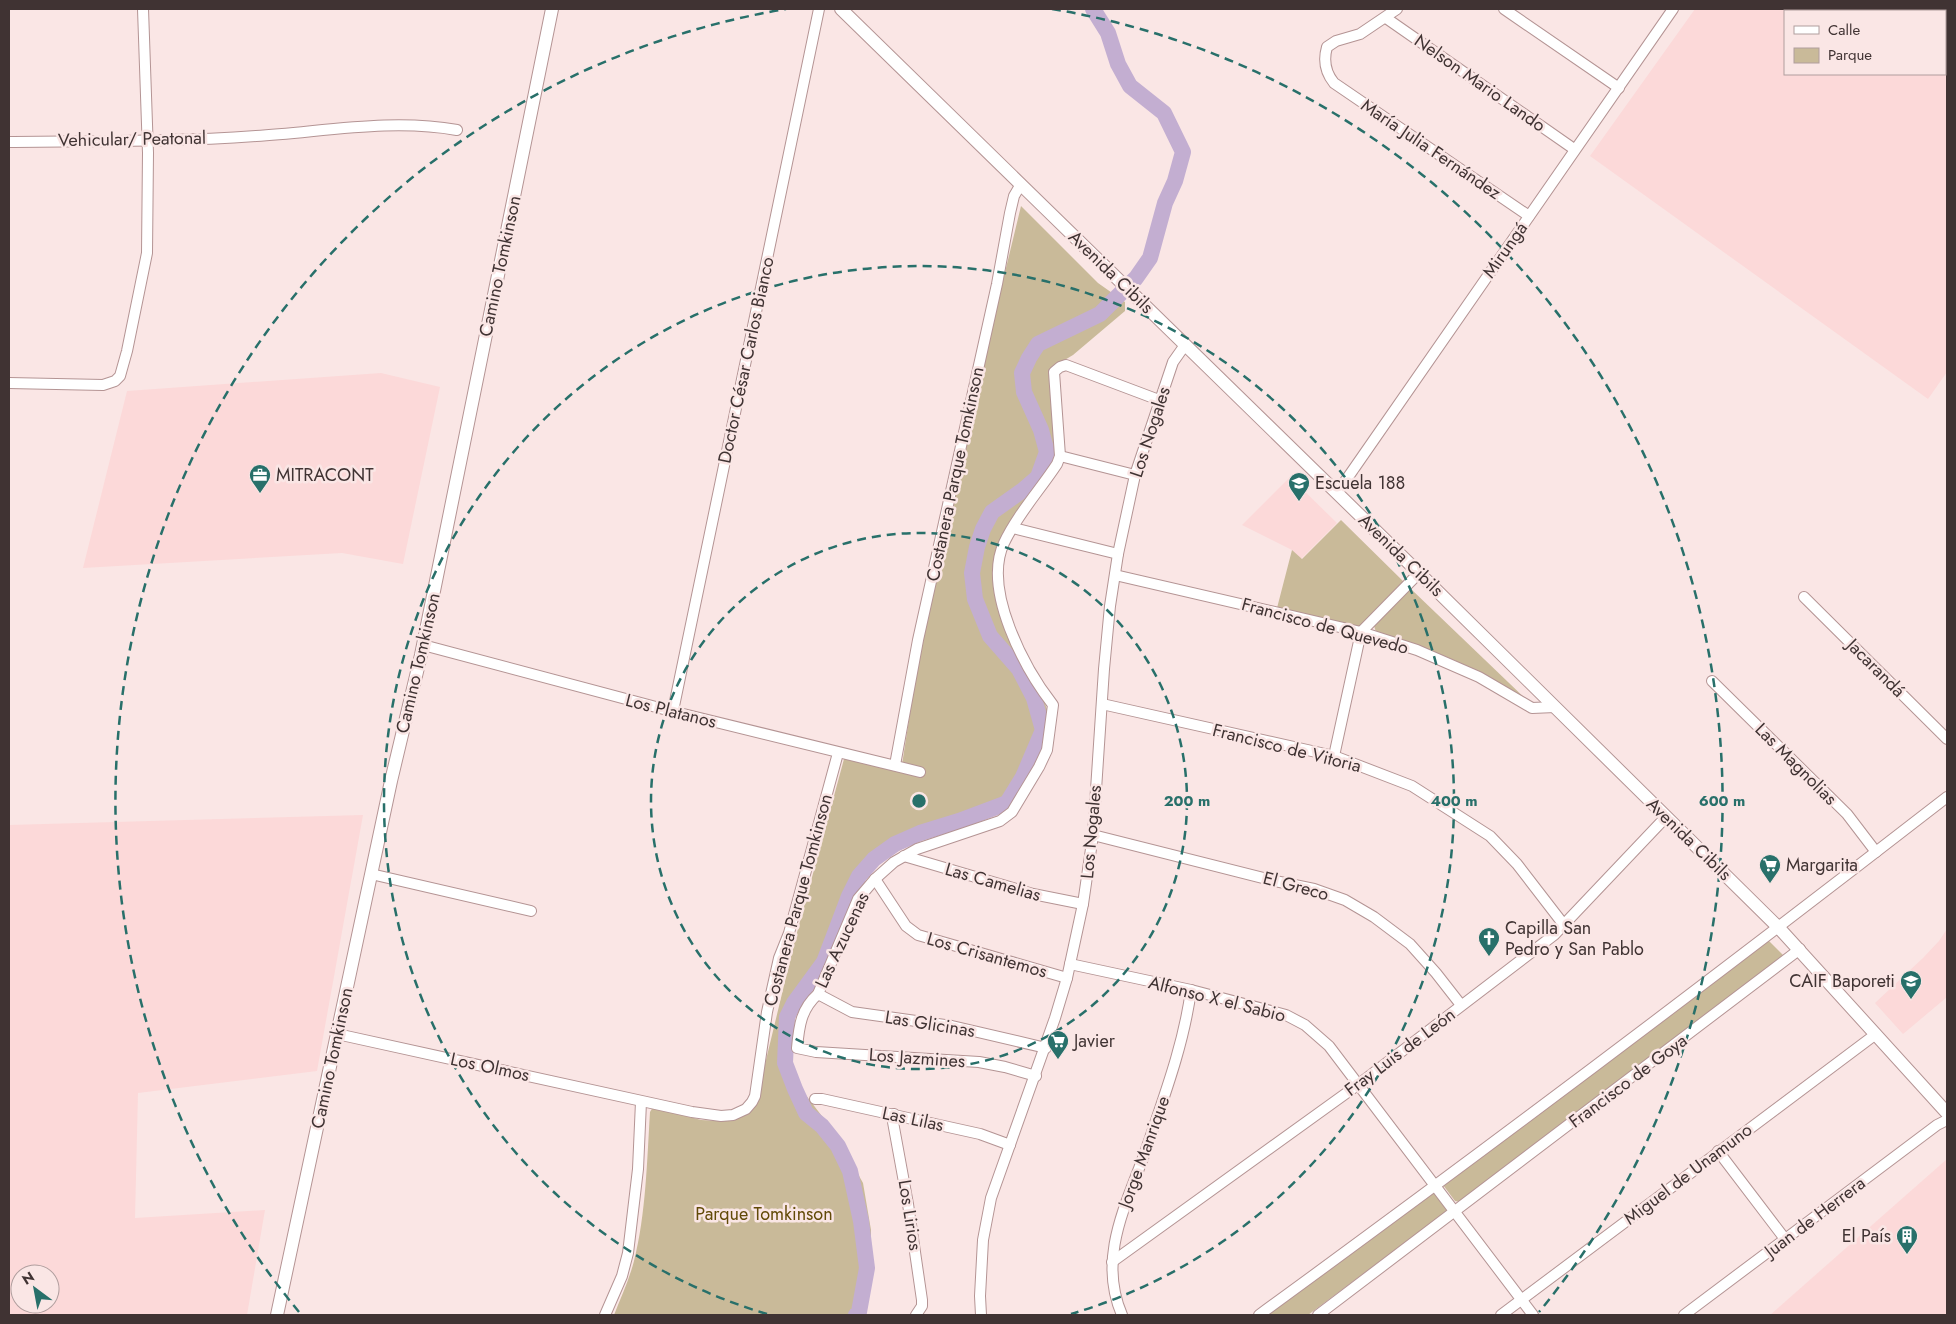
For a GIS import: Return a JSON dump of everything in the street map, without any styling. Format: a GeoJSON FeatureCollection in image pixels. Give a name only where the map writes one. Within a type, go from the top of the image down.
{"type":"FeatureCollection","features":[{"type":"Feature","properties":{"kind":"street"},"geometry":{"type":"LineString","coordinates":[[9,383],[104,385],[115,382],[120,376],[147,253],[147,140],[143,9]]}},
{"type":"Feature","properties":{"kind":"street","name":"Camino Tomkinson"},"geometry":{"type":"LineString","coordinates":[[277,1315],[390,782],[423,645],[552,9]]}},
{"type":"Feature","properties":{"kind":"street","name":"Doctor César Carlos Bianco"},"geometry":{"type":"LineString","coordinates":[[673,712],[819,9]]}},
{"type":"Feature","properties":{"kind":"street","name":"Avenida Cibils"},"geometry":{"type":"LineString","coordinates":[[842,9],[1184,345],[1420,573],[1779,928],[1947,1113]]}},
{"type":"Feature","properties":{"kind":"street"},"geometry":{"type":"LineString","coordinates":[[1386,18],[1397,9]]}},
{"type":"Feature","properties":{"kind":"street"},"geometry":{"type":"LineString","coordinates":[[1504,9],[1619,88]]}},
{"type":"Feature","properties":{"kind":"street","name":"Mirungá"},"geometry":{"type":"LineString","coordinates":[[1337,493],[1574,149],[1674,9]]}},
{"type":"Feature","properties":{"kind":"street","name":"María Julia Fernández"},"geometry":{"type":"LineString","coordinates":[[1386,18],[1360,34],[1336,41],[1327,47],[1325,62],[1327,74],[1334,83],[1529,216]]}},
{"type":"Feature","properties":{"kind":"street","name":"Nelson Mario Lando"},"geometry":{"type":"LineString","coordinates":[[1386,18],[1574,149]]}},
{"type":"Feature","properties":{"kind":"street","name":"Vehicular/ Peatonal"},"geometry":{"type":"LineString","coordinates":[[9,142],[254,136],[401,125],[430,126],[457,130]]}},
{"type":"Feature","properties":{"kind":"street","name":"Costanera Parque Tomkinson"},"geometry":{"type":"LineString","coordinates":[[895,766],[918,640],[995,293],[1010,213],[1014,196],[1021,184]]}},
{"type":"Feature","properties":{"kind":"street","name":"Los Nogales"},"geometry":{"type":"LineString","coordinates":[[981,1315],[980,1296],[983,1240],[991,1198],[1046,1048],[1067,978],[1083,904],[1093,835],[1105,660],[1118,554],[1135,475],[1173,362],[1184,345]]}},
{"type":"Feature","properties":{"kind":"street"},"geometry":{"type":"LineString","coordinates":[[1135,475],[1060,456],[1053,378],[1056,369],[1066,365],[1159,400]]}},
{"type":"Feature","properties":{"kind":"street","name":"Las Azucenas"},"geometry":{"type":"LineString","coordinates":[[797,1048],[799,1025],[803,1014],[808,1004],[818,994],[858,899],[875,879],[904,856],[942,839],[1000,821],[1012,812],[1029,785],[1047,750],[1053,705],[1020,652],[1007,620],[999,576],[1000,557],[1004,544],[1057,464],[1060,456]]}},
{"type":"Feature","properties":{"kind":"street"},"geometry":{"type":"LineString","coordinates":[[1013,528],[1118,554]]}},
{"type":"Feature","properties":{"kind":"street"},"geometry":{"type":"LineString","coordinates":[[1334,756],[1361,632],[1420,573]]}},
{"type":"Feature","properties":{"kind":"street","name":"Francisco de Quevedo"},"geometry":{"type":"LineString","coordinates":[[1115,574],[1361,632],[1417,650],[1480,677],[1532,708],[1555,707]]}},
{"type":"Feature","properties":{"kind":"street","name":"Jacarandá"},"geometry":{"type":"LineString","coordinates":[[1804,598],[1947,739]]}},
{"type":"Feature","properties":{"kind":"street","name":"Los Platanos"},"geometry":{"type":"LineString","coordinates":[[423,645],[673,712],[920,772]]}},
{"type":"Feature","properties":{"kind":"street","name":"Las Magnolias"},"geometry":{"type":"LineString","coordinates":[[1712,681],[1847,814],[1876,852]]}},
{"type":"Feature","properties":{"kind":"street","name":"Francisco de Vitoria"},"geometry":{"type":"LineString","coordinates":[[1102,704],[1334,756],[1412,786],[1490,836],[1517,864],[1564,925]]}},
{"type":"Feature","properties":{"kind":"street","name":"Costanera Parque Tomkinson"},"geometry":{"type":"LineString","coordinates":[[641,1102],[721,1116],[733,1114],[746,1108],[752,1102],[755,1096],[767,1012],[779,958],[789,933],[838,753]]}},
{"type":"Feature","properties":{"kind":"street","name":"Francisco de Goya"},"geometry":{"type":"LineString","coordinates":[[1259,1315],[1437,1186],[1779,928],[1947,797]]}},
{"type":"Feature","properties":{"kind":"street","name":"Fray Luis de León"},"geometry":{"type":"LineString","coordinates":[[1112,1262],[1359,1084],[1554,935],[1666,818]]}},
{"type":"Feature","properties":{"kind":"street","name":"El Greco"},"geometry":{"type":"LineString","coordinates":[[1093,835],[1314,889],[1345,900],[1374,917],[1410,944],[1461,1005]]}},
{"type":"Feature","properties":{"kind":"street","name":"Las Camelias"},"geometry":{"type":"LineString","coordinates":[[904,856],[1033,894],[1083,904]]}},
{"type":"Feature","properties":{"kind":"street"},"geometry":{"type":"LineString","coordinates":[[371,874],[531,910]]}},
{"type":"Feature","properties":{"kind":"street","name":"Los Crisantemos"},"geometry":{"type":"LineString","coordinates":[[875,879],[906,926],[918,935],[1067,978]]}},
{"type":"Feature","properties":{"kind":"street","name":"Francisco de Goya"},"geometry":{"type":"LineString","coordinates":[[1318,1315],[1800,949]]}},
{"type":"Feature","properties":{"kind":"street","name":"Alfonso X el Sabio"},"geometry":{"type":"LineString","coordinates":[[1070,964],[1191,990],[1286,1014],[1305,1025],[1330,1046],[1437,1186]]}},
{"type":"Feature","properties":{"kind":"street","name":"Jorge Manrique"},"geometry":{"type":"LineString","coordinates":[[1122,1315],[1115,1298],[1112,1262],[1115,1236],[1168,1086],[1187,1016],[1191,990]]}},
{"type":"Feature","properties":{"kind":"street","name":"Las Glicinas"},"geometry":{"type":"LineString","coordinates":[[818,994],[852,1012],[952,1026],[1046,1048]]}},
{"type":"Feature","properties":{"kind":"street","name":"Los Olmos"},"geometry":{"type":"LineString","coordinates":[[338,1034],[524,1074],[641,1102]]}},
{"type":"Feature","properties":{"kind":"street","name":"Miguel de Unamuno"},"geometry":{"type":"LineString","coordinates":[[1500,1315],[1876,1034]]}},
{"type":"Feature","properties":{"kind":"street","name":"Los Jazmines"},"geometry":{"type":"LineString","coordinates":[[797,1048],[816,1052],[979,1062],[1036,1076]]}},
{"type":"Feature","properties":{"kind":"street","name":"Las Lilas"},"geometry":{"type":"LineString","coordinates":[[816,1099],[894,1114],[980,1134],[1010,1145]]}},
{"type":"Feature","properties":{"kind":"street"},"geometry":{"type":"LineString","coordinates":[[605,1315],[622,1276],[628,1253],[638,1169],[641,1102]]}},
{"type":"Feature","properties":{"kind":"street","name":"Los Lirios"},"geometry":{"type":"LineString","coordinates":[[894,1114],[893,1122],[908,1204],[922,1300],[922,1306],[916,1315]]}},
{"type":"Feature","properties":{"kind":"street","name":"Juan de Herrera"},"geometry":{"type":"LineString","coordinates":[[1684,1315],[1937,1125],[1947,1120]]}},
{"type":"Feature","properties":{"kind":"street"},"geometry":{"type":"LineString","coordinates":[[1718,1151],[1785,1240]]}},
{"type":"Feature","properties":{"kind":"street"},"geometry":{"type":"LineString","coordinates":[[1437,1186],[1533,1315]]}},
{"type":"Feature","properties":{"kind":"shaded area"},"geometry":{"type":"Polygon","coordinates":[[[1695,9],[1947,9],[1947,372],[1928,399],[1590,156],[1695,9]]]}},
{"type":"Feature","properties":{"kind":"shaded area","name":"MITRACONT"},"geometry":{"type":"Polygon","coordinates":[[[381,373],[440,387],[403,564],[342,553],[83,568],[127,391],[381,373]]]}},
{"type":"Feature","properties":{"kind":"shaded area"},"geometry":{"type":"Polygon","coordinates":[[[1290,477],[1337,523],[1301,559],[1292,550],[1242,525],[1290,477]]]}},
{"type":"Feature","properties":{"kind":"shaded area"},"geometry":{"type":"Polygon","coordinates":[[[363,815],[317,1071],[138,1093],[135,1218],[265,1210],[247,1315],[9,1315],[9,825],[363,815]]]}},
{"type":"Feature","properties":{"kind":"shaded area","name":"CAIF Baporeti"},"geometry":{"type":"Polygon","coordinates":[[[1947,929],[1947,997],[1903,1034],[1875,1003],[1923,958],[1947,929]]]}},
{"type":"Feature","properties":{"kind":"shaded area"},"geometry":{"type":"Polygon","coordinates":[[[1947,1159],[1947,1315],[1770,1315],[1947,1159]]]}},
{"type":"Feature","properties":{"kind":"green space","name":"Parque Tomkinson"},"geometry":{"type":"Polygon","coordinates":[[[1021,206],[1098,283],[1125,302],[1125,311],[1073,355],[1053,367],[1054,452],[1049,467],[1003,533],[994,559],[996,592],[1007,636],[1042,695],[1048,712],[1043,750],[1008,810],[969,826],[921,839],[874,864],[861,881],[822,975],[796,1012],[790,1055],[798,1085],[835,1133],[863,1183],[871,1230],[868,1303],[862,1315],[614,1315],[630,1275],[638,1243],[645,1187],[650,1112],[653,1107],[701,1120],[721,1121],[736,1117],[758,1093],[795,940],[844,759],[901,771],[924,623],[953,487],[1021,206]]]}},
{"type":"Feature","properties":{"kind":"green space"},"geometry":{"type":"Polygon","coordinates":[[[1341,520],[1405,583],[1359,627],[1277,608],[1292,550],[1302,559],[1341,520]]]}},
{"type":"Feature","properties":{"kind":"green space"},"geometry":{"type":"Polygon","coordinates":[[[1410,590],[1529,702],[1456,661],[1420,646],[1376,632],[1374,626],[1410,590]]]}},
{"type":"Feature","properties":{"kind":"green space"},"geometry":{"type":"Polygon","coordinates":[[[1768,940],[1784,956],[1460,1202],[1455,1201],[1443,1185],[1768,940]]]}},
{"type":"Feature","properties":{"kind":"green space"},"geometry":{"type":"Polygon","coordinates":[[[1433,1191],[1447,1210],[1446,1212],[1308,1315],[1266,1315],[1433,1191]]]}},
{"type":"Feature","properties":{"kind":"waterway"},"geometry":{"type":"LineString","coordinates":[[856,1315],[859,1312],[867,1268],[861,1221],[850,1171],[838,1146],[822,1126],[806,1113],[795,1089],[785,1063],[787,1017],[794,1003],[824,962],[849,896],[859,876],[874,859],[895,844],[920,833],[1007,803],[1023,777],[1043,730],[1034,698],[1019,669],[990,636],[975,599],[972,573],[977,547],[983,529],[992,512],[1038,477],[1047,452],[1041,430],[1024,392],[1022,373],[1029,358],[1038,344],[1100,314],[1136,278],[1150,258],[1165,203],[1175,181],[1183,152],[1164,113],[1130,86],[1118,64],[1108,33],[1093,9]]}},
{"type":"Feature","properties":{"kind":"place","name":"MITRACONT"},"geometry":{"type":"Point","coordinates":[260,494]}},
{"type":"Feature","properties":{"kind":"place","name":"Escuela 188"},"geometry":{"type":"Point","coordinates":[1299,502]}},
{"type":"Feature","properties":{"kind":"place","name":"Margarita"},"geometry":{"type":"Point","coordinates":[1770,884]}},
{"type":"Feature","properties":{"kind":"place","name":"Capilla San Pedro y San Pablo"},"geometry":{"type":"Point","coordinates":[1489,957]}},
{"type":"Feature","properties":{"kind":"place","name":"CAIF Baporeti"},"geometry":{"type":"Point","coordinates":[1911,1000]}},
{"type":"Feature","properties":{"kind":"place","name":"Javier"},"geometry":{"type":"Point","coordinates":[1058,1060]}},
{"type":"Feature","properties":{"kind":"place","name":"El País"},"geometry":{"type":"Point","coordinates":[1907,1255]}}]}
